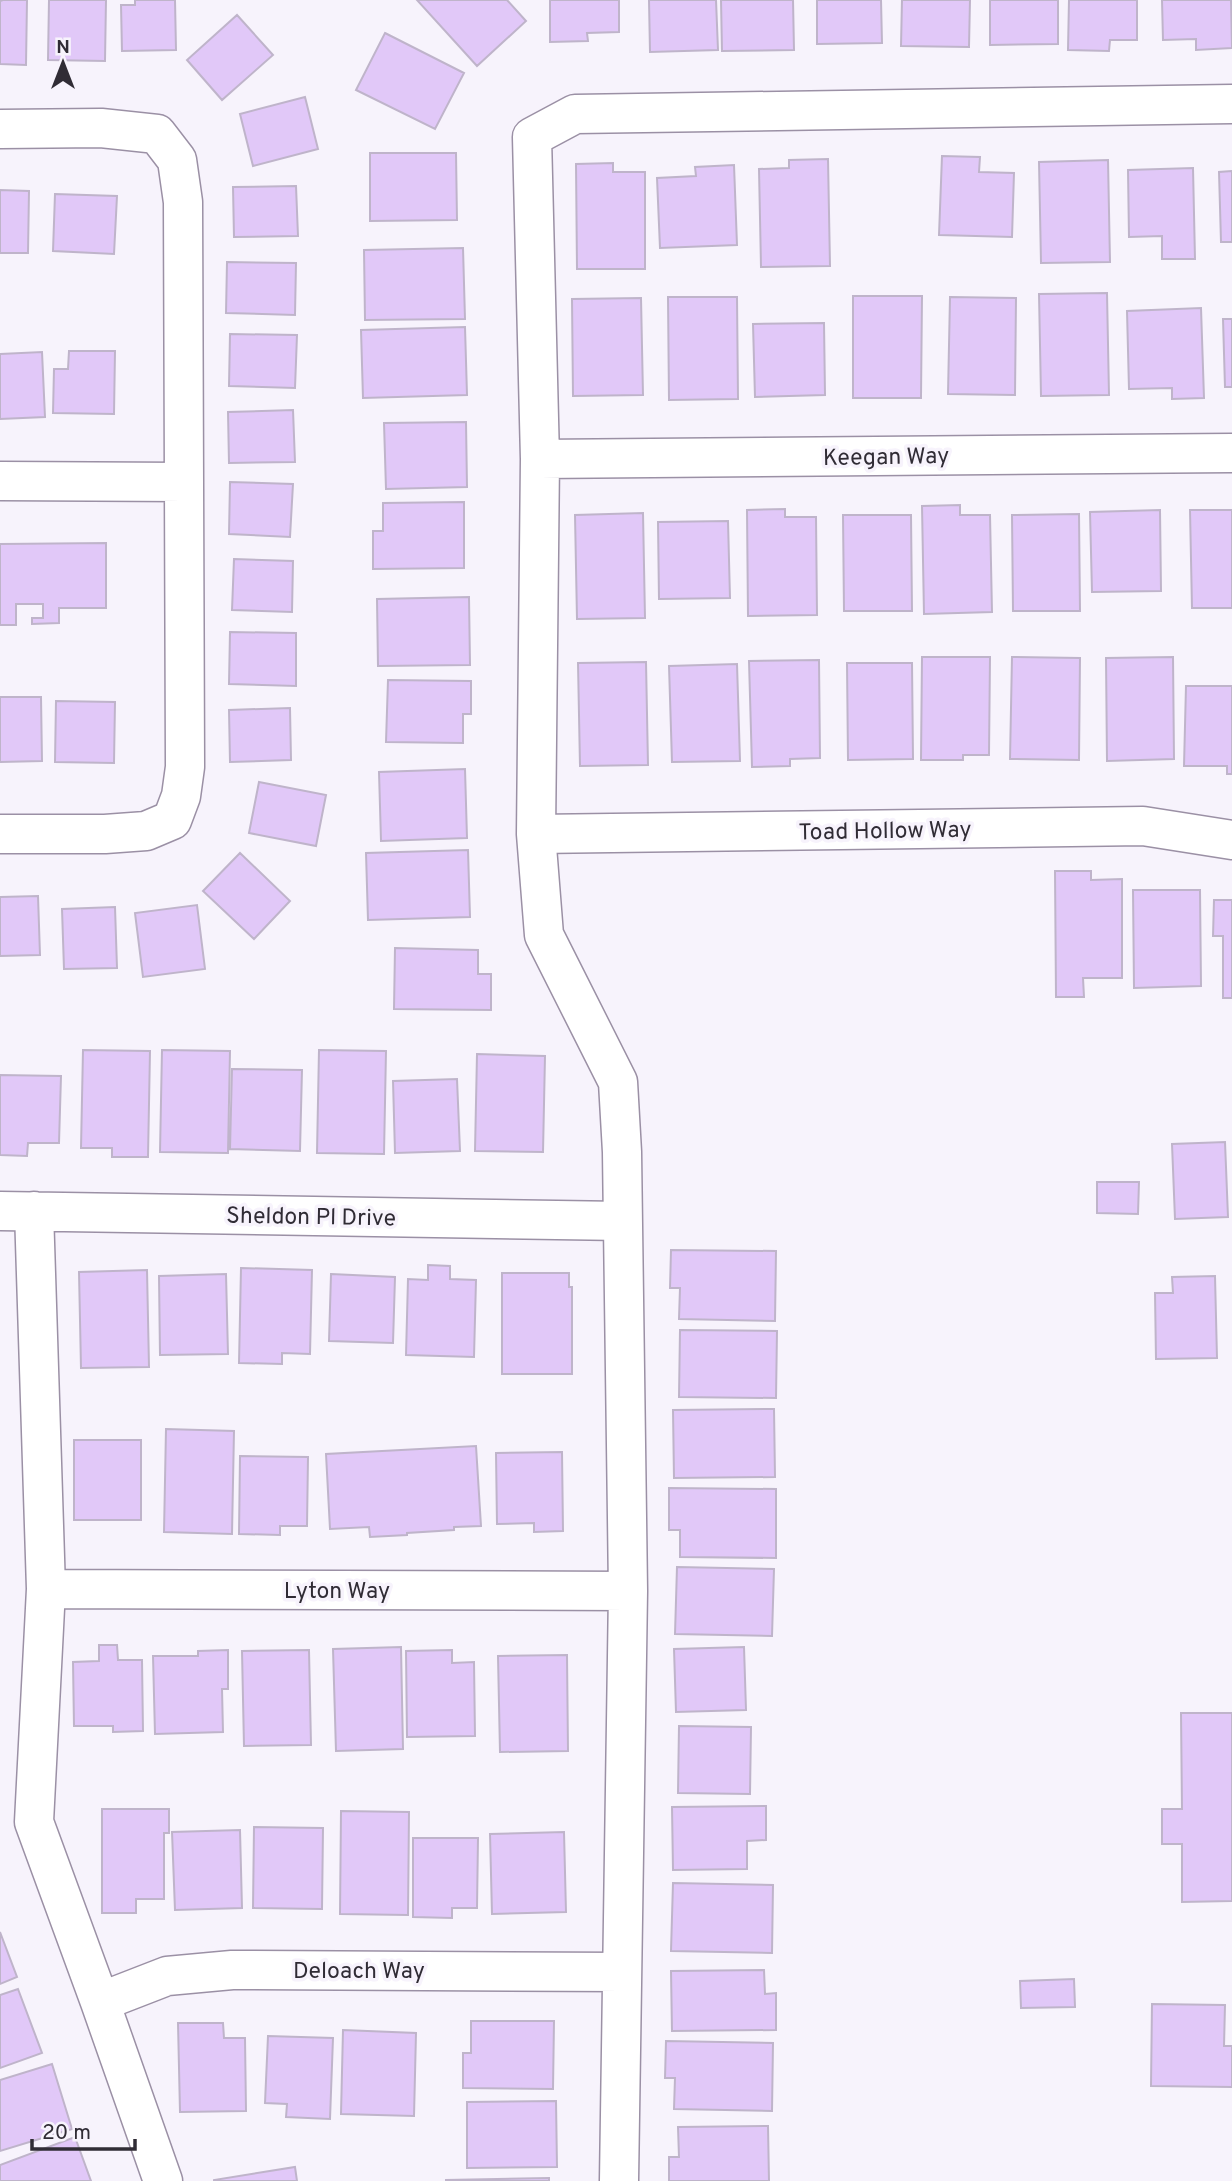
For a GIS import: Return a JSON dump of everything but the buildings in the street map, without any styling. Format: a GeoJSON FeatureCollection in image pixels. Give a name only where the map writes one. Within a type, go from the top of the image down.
{"type":"FeatureCollection","features":[{"type":"Feature","properties":{"kind":"street"},"geometry":{"type":"LineString","coordinates":[[619,2181],[628,1591],[622,1152],[618,1082],[544,934],[536,834],[540,459],[532,137],[575,114],[1232,104]]}},
{"type":"Feature","properties":{"kind":"street"},"geometry":{"type":"LineString","coordinates":[[0,129],[101,128],[157,134],[177,160],[183,202],[185,767],[181,796],[172,820],[146,831],[105,834],[0,834]]}},
{"type":"Feature","properties":{"kind":"street","name":"Keegan Way"},"geometry":{"type":"LineString","coordinates":[[540,459],[1232,453]]}},
{"type":"Feature","properties":{"kind":"street"},"geometry":{"type":"LineString","coordinates":[[0,481],[184,482]]}},
{"type":"Feature","properties":{"kind":"street","name":"Toad Hollow Way"},"geometry":{"type":"LineString","coordinates":[[536,834],[1143,826],[1232,841]]}},
{"type":"Feature","properties":{"kind":"street"},"geometry":{"type":"LineString","coordinates":[[17,1211],[46,1589],[34,1822],[163,2181]]}},
{"type":"Feature","properties":{"kind":"street","name":"Sheldon Pl Drive"},"geometry":{"type":"LineString","coordinates":[[17,1211],[622,1222]]}},
{"type":"Feature","properties":{"kind":"street","name":"Lyton Way"},"geometry":{"type":"LineString","coordinates":[[46,1589],[628,1591]]}},
{"type":"Feature","properties":{"kind":"street","name":"Deloach Way"},"geometry":{"type":"LineString","coordinates":[[100,2001],[167,1976],[232,1970],[622,1972]]}}]}
